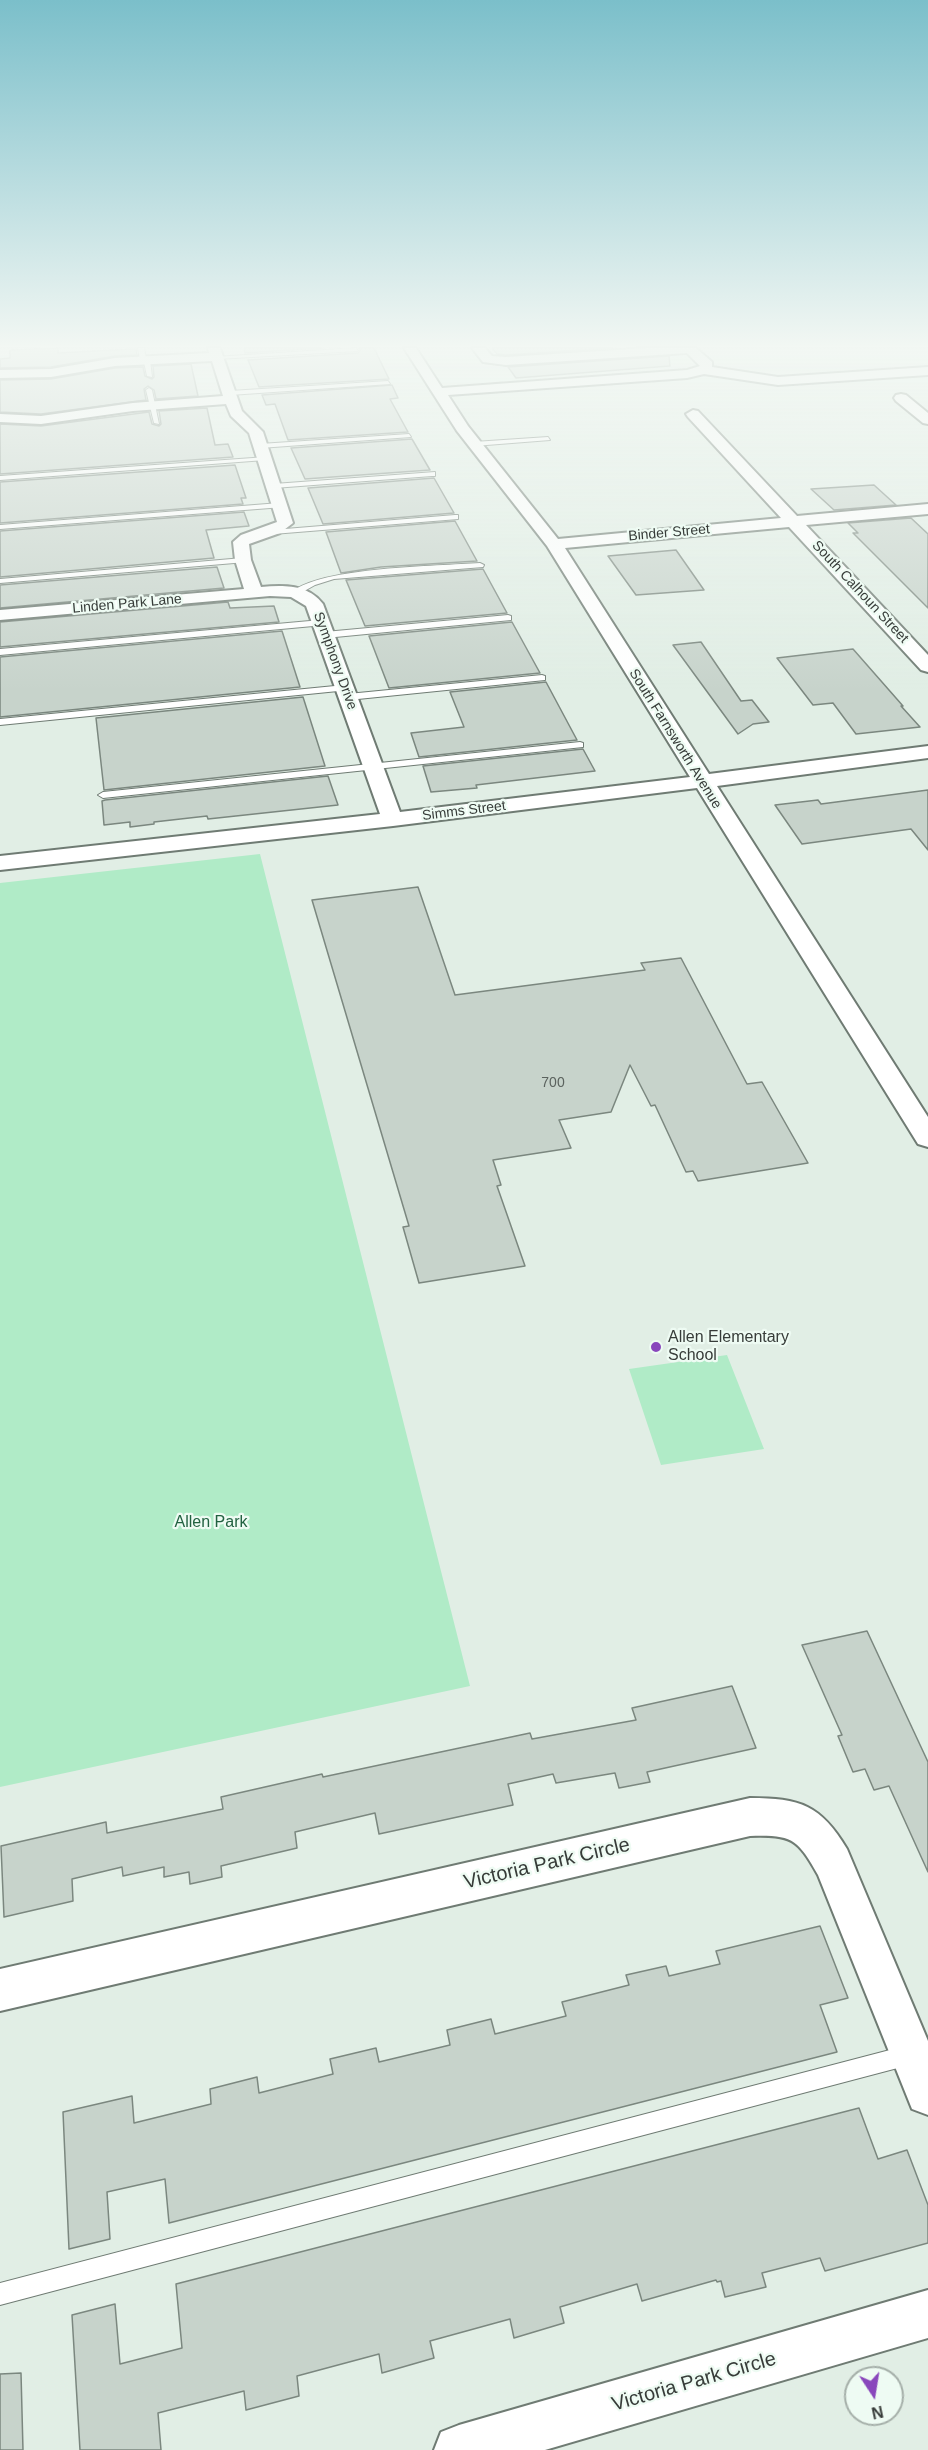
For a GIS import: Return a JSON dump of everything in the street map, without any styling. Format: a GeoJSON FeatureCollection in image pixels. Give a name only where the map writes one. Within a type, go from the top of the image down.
{"type":"FeatureCollection","features":[{"type":"Feature","properties":{"kind":"street"},"geometry":{"type":"LineString","coordinates":[[266,462],[285,523],[273,532],[246,538],[241,542],[243,560],[254,593],[296,592]]}},
{"type":"Feature","properties":{"kind":"street","name":"South Farnsworth Avenue"},"geometry":{"type":"LineString","coordinates":[[489,462],[554,544],[702,783],[928,1138]]}},
{"type":"Feature","properties":{"kind":"street","name":"South Calhoun Street"},"geometry":{"type":"LineString","coordinates":[[739,462],[928,666]]}},
{"type":"Feature","properties":{"kind":"street","name":"Binder Street"},"geometry":{"type":"LineString","coordinates":[[554,544],[928,509]]}},
{"type":"Feature","properties":{"kind":"street","name":"Symphony Drive"},"geometry":{"type":"LineString","coordinates":[[296,592],[307,596],[314,604],[393,820]]}},
{"type":"Feature","properties":{"kind":"street","name":"Linden Park Lane"},"geometry":{"type":"LineString","coordinates":[[0,615],[254,593]]}},
{"type":"Feature","properties":{"kind":"street","name":"Simms Street"},"geometry":{"type":"LineString","coordinates":[[0,863],[393,820],[702,783],[928,752]]}},
{"type":"Feature","properties":{"kind":"street","name":"Victoria Park Circle"},"geometry":{"type":"LineString","coordinates":[[0,1990],[750,1817],[778,1816],[803,1822],[820,1840],[829,1856],[928,2093]]}},
{"type":"Feature","properties":{"kind":"street","name":"Victoria Park Circle"},"geometry":{"type":"LineString","coordinates":[[459,2450],[928,2314]]}},
{"type":"Feature","properties":{"kind":"lane"},"geometry":{"type":"LineString","coordinates":[[0,478],[158,462]]}},
{"type":"Feature","properties":{"kind":"lane"},"geometry":{"type":"LineString","coordinates":[[274,486],[432,474]]}},
{"type":"Feature","properties":{"kind":"lane"},"geometry":{"type":"LineString","coordinates":[[0,527],[280,505]]}},
{"type":"Feature","properties":{"kind":"lane"},"geometry":{"type":"LineString","coordinates":[[273,532],[455,517]]}},
{"type":"Feature","properties":{"kind":"lane"},"geometry":{"type":"LineString","coordinates":[[0,580],[243,560]]}},
{"type":"Feature","properties":{"kind":"lane"},"geometry":{"type":"LineString","coordinates":[[296,592],[322,579],[333,577],[480,565]]}},
{"type":"Feature","properties":{"kind":"lane"},"geometry":{"type":"LineString","coordinates":[[0,652],[508,618]]}},
{"type":"Feature","properties":{"kind":"lane"},"geometry":{"type":"LineString","coordinates":[[0,722],[346,692],[542,678]]}},
{"type":"Feature","properties":{"kind":"lane"},"geometry":{"type":"LineString","coordinates":[[103,795],[580,745]]}},
{"type":"Feature","properties":{"kind":"lane"},"geometry":{"type":"LineString","coordinates":[[0,2294],[912,2055]]}},
{"type":"Feature","properties":{"kind":"green space","name":"Allen Park"},"geometry":{"type":"Polygon","coordinates":[[[260,854],[470,1686],[0,1787],[0,883],[260,854]]]}},
{"type":"Feature","properties":{"kind":"green space"},"geometry":{"type":"Polygon","coordinates":[[[727,1355],[764,1449],[661,1465],[629,1369],[727,1355]]]}},
{"type":"Feature","properties":{"kind":"building"},"geometry":{"type":"Polygon","coordinates":[[[0,462],[160,462],[0,474],[0,462]]]}},
{"type":"Feature","properties":{"kind":"building"},"geometry":{"type":"Polygon","coordinates":[[[297,462],[426,462],[430,470],[305,479],[297,462]]]}},
{"type":"Feature","properties":{"kind":"building"},"geometry":{"type":"Polygon","coordinates":[[[235,465],[246,498],[241,498],[243,504],[0,523],[0,482],[235,465]]]}},
{"type":"Feature","properties":{"kind":"building"},"geometry":{"type":"Polygon","coordinates":[[[434,478],[454,513],[323,524],[308,488],[434,478]]]}},
{"type":"Feature","properties":{"kind":"building"},"geometry":{"type":"Polygon","coordinates":[[[874,485],[896,505],[834,510],[811,489],[874,485]]]}},
{"type":"Feature","properties":{"kind":"building"},"geometry":{"type":"Polygon","coordinates":[[[244,512],[249,526],[206,530],[214,558],[0,577],[0,531],[244,512]]]}},
{"type":"Feature","properties":{"kind":"building"},"geometry":{"type":"Polygon","coordinates":[[[911,518],[928,534],[928,608],[853,533],[858,533],[848,523],[911,518]]]}},
{"type":"Feature","properties":{"kind":"building"},"geometry":{"type":"Polygon","coordinates":[[[455,521],[477,561],[381,567],[341,573],[326,532],[455,521]]]}},
{"type":"Feature","properties":{"kind":"building"},"geometry":{"type":"Polygon","coordinates":[[[676,550],[704,590],[636,595],[608,556],[676,550]]]}},
{"type":"Feature","properties":{"kind":"building"},"geometry":{"type":"Polygon","coordinates":[[[217,567],[224,588],[0,608],[0,585],[217,567]]]}},
{"type":"Feature","properties":{"kind":"building"},"geometry":{"type":"Polygon","coordinates":[[[483,569],[507,613],[365,626],[346,580],[483,569]]]}},
{"type":"Feature","properties":{"kind":"building"},"geometry":{"type":"Polygon","coordinates":[[[228,602],[230,608],[274,606],[279,622],[0,647],[0,622],[228,602]]]}},
{"type":"Feature","properties":{"kind":"building"},"geometry":{"type":"Polygon","coordinates":[[[512,622],[540,673],[389,688],[369,636],[512,622]]]}},
{"type":"Feature","properties":{"kind":"building"},"geometry":{"type":"Polygon","coordinates":[[[282,631],[300,687],[0,717],[0,657],[282,631]]]}},
{"type":"Feature","properties":{"kind":"building"},"geometry":{"type":"Polygon","coordinates":[[[701,642],[741,701],[752,700],[769,722],[753,724],[738,734],[673,645],[701,642]]]}},
{"type":"Feature","properties":{"kind":"building"},"geometry":{"type":"Polygon","coordinates":[[[853,649],[920,727],[856,734],[833,703],[813,705],[777,658],[853,649]]]}},
{"type":"Feature","properties":{"kind":"building"},"geometry":{"type":"Polygon","coordinates":[[[546,682],[577,740],[419,757],[411,733],[464,727],[450,692],[546,682]]]}},
{"type":"Feature","properties":{"kind":"building"},"geometry":{"type":"Polygon","coordinates":[[[303,697],[325,766],[104,790],[96,718],[303,697]]]}},
{"type":"Feature","properties":{"kind":"building"},"geometry":{"type":"Polygon","coordinates":[[[583,749],[595,771],[476,785],[477,788],[431,792],[423,766],[583,749]]]}},
{"type":"Feature","properties":{"kind":"building"},"geometry":{"type":"Polygon","coordinates":[[[328,776],[338,805],[208,819],[207,816],[130,827],[130,822],[104,825],[102,801],[105,800],[328,776]]]}},
{"type":"Feature","properties":{"kind":"building"},"geometry":{"type":"Polygon","coordinates":[[[928,790],[928,850],[911,829],[802,844],[775,805],[818,800],[821,804],[928,790]]]}},
{"type":"Feature","properties":{"kind":"building"},"geometry":{"type":"Polygon","coordinates":[[[418,887],[455,995],[645,970],[641,963],[681,958],[747,1084],[762,1082],[808,1163],[698,1181],[693,1171],[686,1172],[655,1105],[651,1106],[630,1065],[611,1112],[559,1120],[571,1148],[493,1160],[501,1185],[497,1186],[525,1266],[419,1283],[403,1227],[409,1226],[312,900],[418,887]]]}},
{"type":"Feature","properties":{"kind":"building"},"geometry":{"type":"Polygon","coordinates":[[[867,1631],[928,1762],[928,1872],[889,1786],[874,1790],[865,1769],[853,1772],[838,1736],[842,1735],[802,1645],[867,1631]]]}},
{"type":"Feature","properties":{"kind":"building"},"geometry":{"type":"Polygon","coordinates":[[[732,1686],[756,1748],[647,1772],[650,1782],[619,1788],[615,1773],[556,1783],[553,1774],[508,1784],[513,1805],[379,1834],[375,1813],[295,1832],[297,1848],[221,1866],[222,1877],[190,1884],[189,1872],[164,1877],[164,1867],[123,1876],[122,1867],[72,1879],[73,1901],[4,1917],[1,1846],[106,1822],[107,1833],[223,1809],[221,1797],[322,1774],[323,1777],[530,1733],[532,1739],[636,1720],[632,1708],[732,1686]]]}},
{"type":"Feature","properties":{"kind":"building"},"geometry":{"type":"Polygon","coordinates":[[[820,1926],[848,1998],[820,2005],[837,2052],[169,2223],[165,2179],[107,2192],[110,2239],[69,2249],[63,2112],[132,2096],[134,2123],[211,2104],[210,2089],[257,2077],[259,2093],[333,2074],[330,2059],[376,2048],[379,2062],[450,2045],[447,2030],[491,2019],[495,2034],[566,2016],[562,2002],[629,1985],[626,1975],[666,1966],[669,1976],[720,1964],[716,1951],[820,1926]]]}},
{"type":"Feature","properties":{"kind":"building"},"geometry":{"type":"Polygon","coordinates":[[[859,2108],[878,2159],[907,2150],[928,2205],[928,2243],[825,2271],[820,2258],[762,2273],[766,2287],[725,2297],[721,2281],[716,2280],[642,2301],[637,2284],[560,2307],[564,2323],[514,2338],[510,2319],[430,2341],[434,2358],[382,2373],[379,2354],[297,2376],[299,2396],[246,2410],[244,2391],[158,2413],[161,2450],[80,2450],[72,2315],[115,2304],[120,2364],[182,2348],[176,2284],[859,2108]]]}},
{"type":"Feature","properties":{"kind":"building"},"geometry":{"type":"Polygon","coordinates":[[[21,2373],[23,2450],[0,2450],[0,2374],[21,2373]]]}},
{"type":"Feature","properties":{"kind":"place","name":"Allen Elementary School"},"geometry":{"type":"Point","coordinates":[656,1347]}}]}
